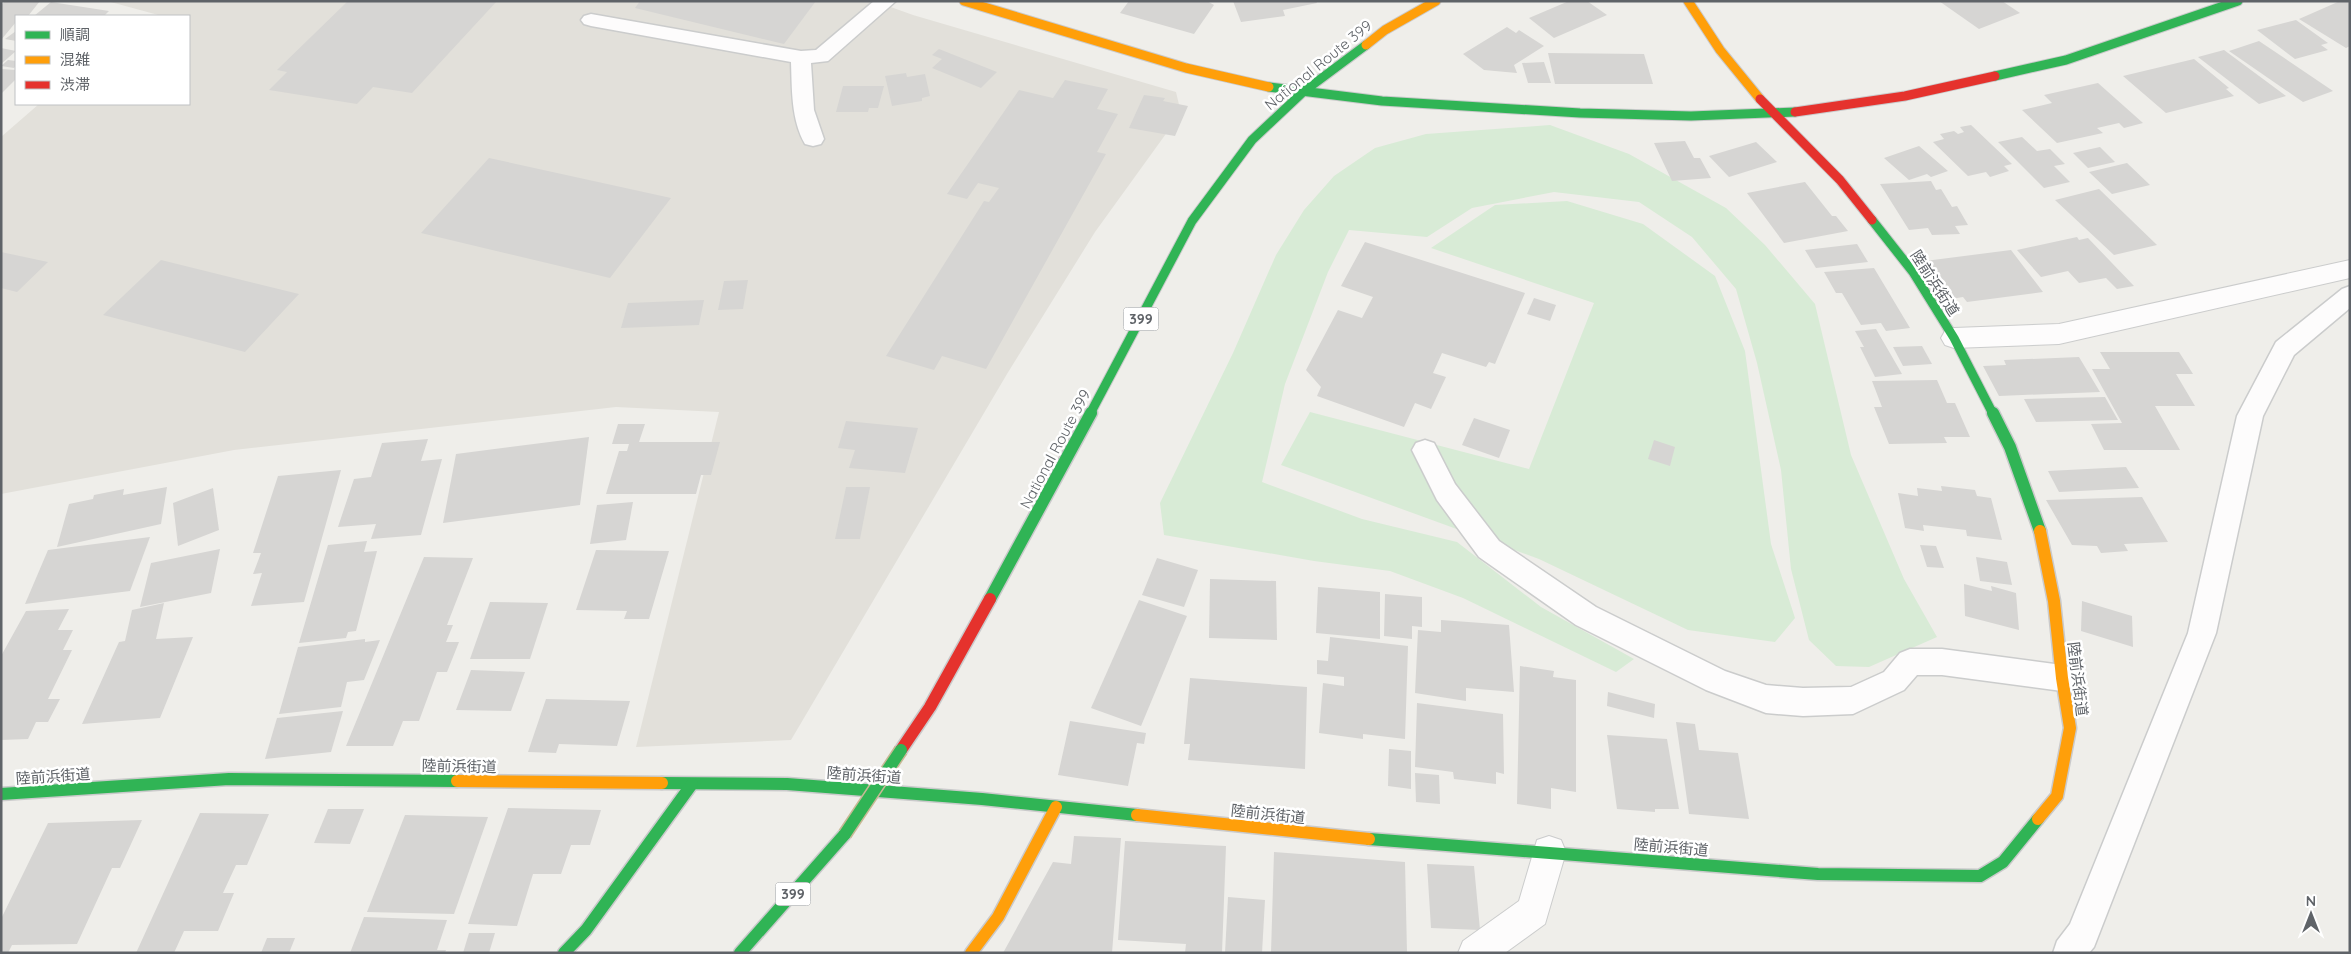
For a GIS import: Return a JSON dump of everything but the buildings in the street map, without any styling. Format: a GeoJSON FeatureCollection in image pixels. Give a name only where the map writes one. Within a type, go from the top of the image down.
{"type":"FeatureCollection","features":[{"type":"Feature","properties":{"kind":"main road"},"geometry":{"type":"LineString","coordinates":[[964,1],[1186,68],[1276,89],[1382,101],[1691,116],[1773,114],[1846,106],[1905,96],[2066,60],[2238,1]]}},
{"type":"Feature","properties":{"kind":"main road","name":"National Route 399"},"geometry":{"type":"LineString","coordinates":[[740,953],[845,834],[930,707],[1035,519],[1192,221],[1252,140],[1303,92],[1385,30],[1436,1]]}},
{"type":"Feature","properties":{"kind":"main road","name":"陸前浜街道"},"geometry":{"type":"LineString","coordinates":[[1,794],[229,779],[787,784],[1056,807],[1353,838],[1818,874],[1980,876],[2003,862],[2057,796],[2070,728],[2062,678],[2054,601],[2042,537],[2010,447],[1954,338],[1913,272],[1840,180],[1773,114],[1720,50],[1688,1]]}},
{"type":"Feature","properties":{"kind":"main road"},"geometry":{"type":"LineString","coordinates":[[564,953],[586,930],[692,784]]}},
{"type":"Feature","properties":{"kind":"main road"},"geometry":{"type":"LineString","coordinates":[[971,953],[998,917],[1056,807]]}},
{"type":"Feature","properties":{"kind":"street"},"geometry":{"type":"LineString","coordinates":[[1954,338],[2059,334],[2350,269]]}},
{"type":"Feature","properties":{"kind":"street"},"geometry":{"type":"LineString","coordinates":[[1475,953],[1533,912],[1549,852]]}},
{"type":"Feature","properties":{"kind":"lane"},"geometry":{"type":"LineString","coordinates":[[591,20],[800,58],[821,56],[886,1]]}},
{"type":"Feature","properties":{"kind":"lane"},"geometry":{"type":"LineString","coordinates":[[800,58],[804,110],[813,139]]}},
{"type":"Feature","properties":{"kind":"lane"},"geometry":{"type":"LineString","coordinates":[[2078,947],[2202,633],[2250,416],[2285,349],[2350,295]]}},
{"type":"Feature","properties":{"kind":"lane"},"geometry":{"type":"LineString","coordinates":[[1425,450],[1446,492],[1489,549],[1586,616],[1716,681],[1766,699],[1803,702],[1854,700],[1894,681],[1910,662],[1942,662],[2062,678]]}},
{"type":"Feature","properties":{"kind":"shaded area"},"geometry":{"type":"Polygon","coordinates":[[[107,1],[874,1],[913,15],[1176,92],[1181,113],[1095,232],[1007,374],[791,740],[636,747],[719,412],[616,407],[234,450],[1,494],[1,137],[38,105],[190,105],[190,15],[158,15],[107,1]]]}},
{"type":"Feature","properties":{"kind":"green space"},"geometry":{"type":"Polygon","coordinates":[[[1550,125],[1629,154],[1726,208],[1765,245],[1815,304],[1851,455],[1904,579],[1937,637],[1869,667],[1836,666],[1809,640],[1791,569],[1781,470],[1757,363],[1736,289],[1692,237],[1639,202],[1554,192],[1472,208],[1427,237],[1349,230],[1328,272],[1285,384],[1262,482],[1362,519],[1457,542],[1541,607],[1634,659],[1616,672],[1463,598],[1390,571],[1314,561],[1164,535],[1160,503],[1233,353],[1276,255],[1304,210],[1334,176],[1375,148],[1426,134],[1550,125]]]}},
{"type":"Feature","properties":{"kind":"green space"},"geometry":{"type":"Polygon","coordinates":[[[1567,201],[1643,224],[1715,276],[1745,351],[1771,544],[1795,618],[1775,642],[1688,630],[1539,559],[1281,465],[1310,412],[1529,469],[1594,303],[1431,248],[1495,205],[1567,201]]]}},
{"type":"Feature","properties":{"kind":"traffic: fast"},"geometry":{"type":"LineString","coordinates":[[1995,76],[2066,60],[2238,1]]}},
{"type":"Feature","properties":{"kind":"traffic: fast"},"geometry":{"type":"LineString","coordinates":[[990,599],[1035,519],[1192,221],[1252,140],[1303,92],[1366,45]]}},
{"type":"Feature","properties":{"kind":"traffic: fast"},"geometry":{"type":"LineString","coordinates":[[1269,87],[1382,101],[1580,113],[1691,116],[1795,112]]}},
{"type":"Feature","properties":{"kind":"traffic: fast"},"geometry":{"type":"LineString","coordinates":[[1872,220],[1913,272],[1954,338],[2010,447],[2040,531]]}},
{"type":"Feature","properties":{"kind":"traffic: fast"},"geometry":{"type":"LineString","coordinates":[[845,834],[901,750]]}},
{"type":"Feature","properties":{"kind":"traffic: fast"},"geometry":{"type":"LineString","coordinates":[[1,794],[229,779],[457,781]]}},
{"type":"Feature","properties":{"kind":"traffic: fast"},"geometry":{"type":"LineString","coordinates":[[662,783],[787,784],[982,799],[1137,815]]}},
{"type":"Feature","properties":{"kind":"traffic: fast"},"geometry":{"type":"LineString","coordinates":[[564,953],[586,930],[692,784]]}},
{"type":"Feature","properties":{"kind":"traffic: fast"},"geometry":{"type":"LineString","coordinates":[[1369,839],[1818,874],[1980,876],[2003,862],[2038,819]]}},
{"type":"Feature","properties":{"kind":"traffic: fast"},"geometry":{"type":"LineString","coordinates":[[740,953],[845,834]]}},
{"type":"Feature","properties":{"kind":"traffic: slow"},"geometry":{"type":"LineString","coordinates":[[964,1],[1186,68],[1269,87]]}},
{"type":"Feature","properties":{"kind":"traffic: slow"},"geometry":{"type":"LineString","coordinates":[[1366,45],[1385,30],[1436,1]]}},
{"type":"Feature","properties":{"kind":"traffic: slow"},"geometry":{"type":"LineString","coordinates":[[1688,1],[1720,50],[1760,99]]}},
{"type":"Feature","properties":{"kind":"traffic: slow"},"geometry":{"type":"LineString","coordinates":[[2038,819],[2057,796],[2070,728],[2062,678],[2054,601],[2040,531]]}},
{"type":"Feature","properties":{"kind":"traffic: slow"},"geometry":{"type":"LineString","coordinates":[[457,781],[662,783]]}},
{"type":"Feature","properties":{"kind":"traffic: slow"},"geometry":{"type":"LineString","coordinates":[[971,953],[998,917],[1056,807]]}},
{"type":"Feature","properties":{"kind":"traffic: slow"},"geometry":{"type":"LineString","coordinates":[[1137,815],[1369,839]]}},
{"type":"Feature","properties":{"kind":"traffic: jam"},"geometry":{"type":"LineString","coordinates":[[1795,112],[1905,96],[1995,76]]}},
{"type":"Feature","properties":{"kind":"traffic: jam"},"geometry":{"type":"LineString","coordinates":[[1760,99],[1840,180],[1872,220]]}},
{"type":"Feature","properties":{"kind":"traffic: jam"},"geometry":{"type":"LineString","coordinates":[[901,750],[930,707],[990,599]]}}]}
